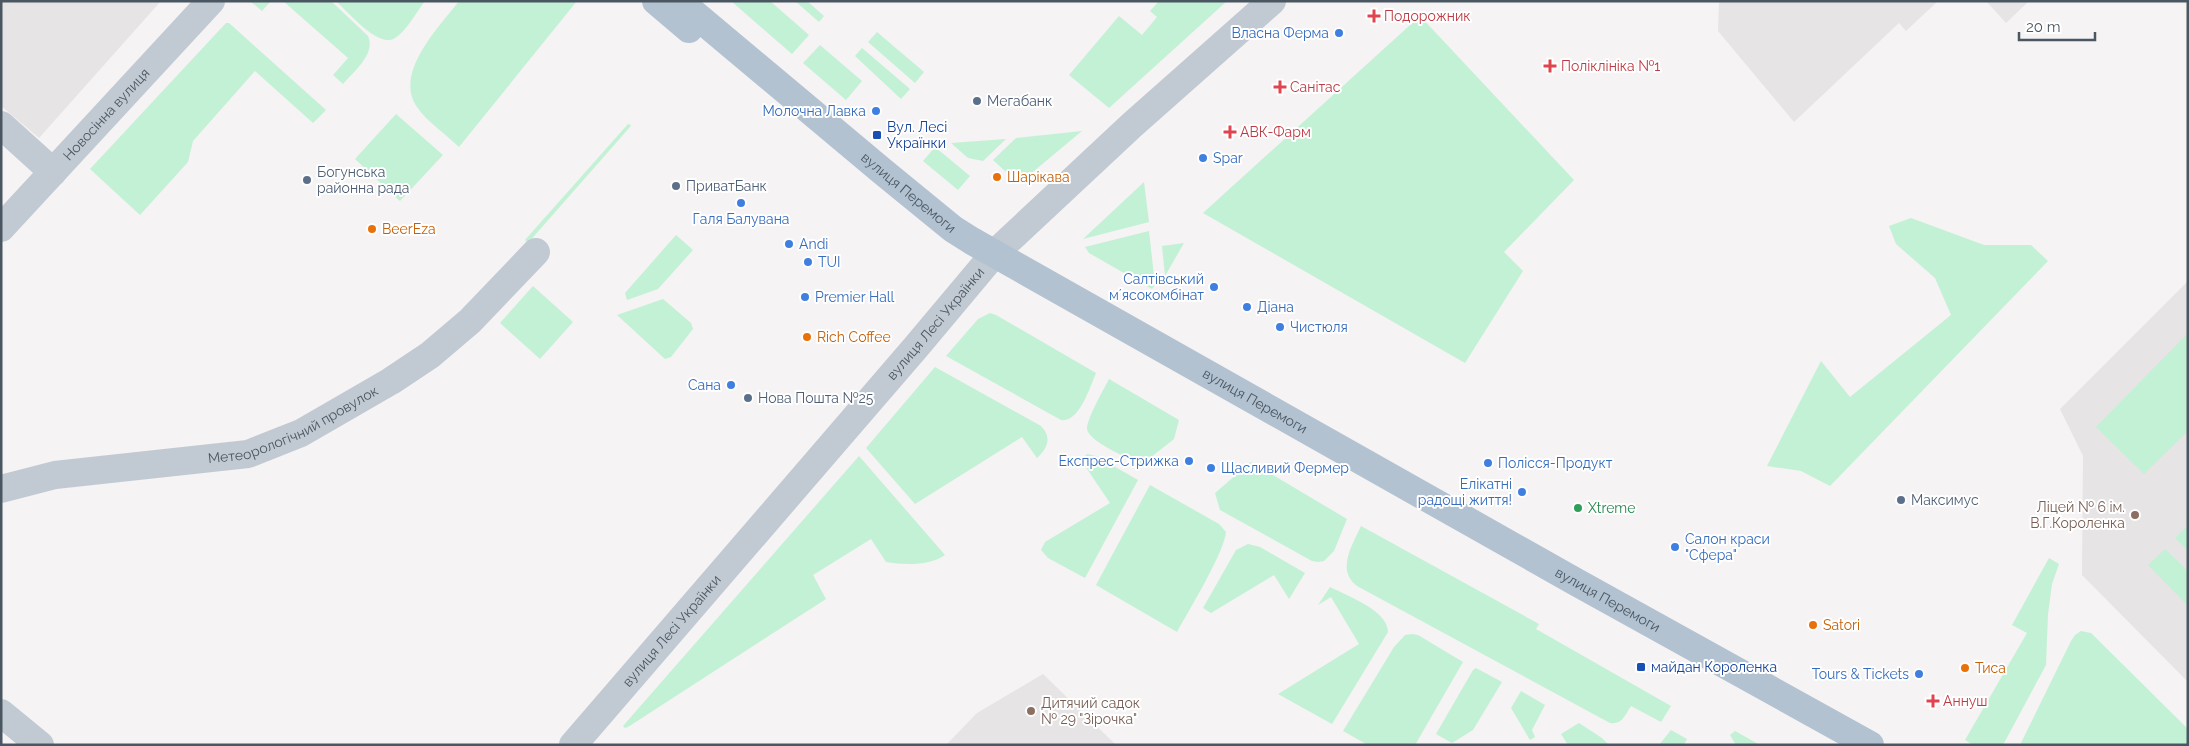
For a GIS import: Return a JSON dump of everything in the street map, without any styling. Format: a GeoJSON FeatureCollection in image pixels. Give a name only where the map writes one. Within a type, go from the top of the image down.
{"type":"FeatureCollection","features":[{"type":"Feature","properties":{"kind":"main road","name":"вулиця Перемоги"},"geometry":{"type":"LineString","coordinates":[[656,1],[947,245],[988,261],[1870,745]]}},
{"type":"Feature","properties":{"kind":"main road","name":"вулиця Перемоги"},"geometry":{"type":"LineString","coordinates":[[679,1],[953,229],[988,261],[1120,345],[1384,495],[1836,745]]}},
{"type":"Feature","properties":{"kind":"street","name":"Новосінна вулиця"},"geometry":{"type":"LineString","coordinates":[[1,228],[211,1]]}},
{"type":"Feature","properties":{"kind":"street","name":"вулиця Лесі Українки"},"geometry":{"type":"LineString","coordinates":[[573,745],[988,261],[1132,125],[1272,1]]}},
{"type":"Feature","properties":{"kind":"street"},"geometry":{"type":"LineString","coordinates":[[1,125],[53,172]]}},
{"type":"Feature","properties":{"kind":"street","name":"Метеорологічний провулок"},"geometry":{"type":"LineString","coordinates":[[1,489],[55,475],[248,454],[301,433],[391,381],[430,355],[470,321],[536,252]]}},
{"type":"Feature","properties":{"kind":"street"},"geometry":{"type":"LineString","coordinates":[[1,713],[40,745]]}},
{"type":"Feature","properties":{"kind":"shaded area"},"geometry":{"type":"Polygon","coordinates":[[[1,1],[161,1],[39,138],[1,106],[1,1]]]}},
{"type":"Feature","properties":{"kind":"shaded area"},"geometry":{"type":"Polygon","coordinates":[[[1719,1],[1938,1],[1906,31],[1899,23],[1794,122],[1718,31],[1719,1]]]}},
{"type":"Feature","properties":{"kind":"shaded area"},"geometry":{"type":"Polygon","coordinates":[[[1986,1],[2029,1],[2006,23],[1986,1]]]}},
{"type":"Feature","properties":{"kind":"shaded area","name":"Ліцей № 6 ім. В.Г.Короленка"},"geometry":{"type":"Polygon","coordinates":[[[2188,281],[2188,682],[2082,575],[2083,456],[2060,409],[2188,281]]]}},
{"type":"Feature","properties":{"kind":"shaded area","name":"Дитячий садок № 29 \"Зірочка\""},"geometry":{"type":"Polygon","coordinates":[[[1043,674],[1116,745],[946,745],[977,713],[1043,674]]]}},
{"type":"Feature","properties":{"kind":"green space"},"geometry":{"type":"Polygon","coordinates":[[[250,1],[271,1],[262,11],[250,1]]]}},
{"type":"Feature","properties":{"kind":"green space"},"geometry":{"type":"Polygon","coordinates":[[[283,1],[331,1],[368,36],[370,43],[367,56],[343,84],[333,75],[348,58],[283,1]]]}},
{"type":"Feature","properties":{"kind":"green space"},"geometry":{"type":"Polygon","coordinates":[[[336,1],[425,1],[403,31],[395,38],[388,40],[372,34],[364,28],[336,1]]]}},
{"type":"Feature","properties":{"kind":"green space"},"geometry":{"type":"Polygon","coordinates":[[[459,1],[577,1],[459,147],[431,123],[417,107],[411,94],[411,80],[415,65],[422,51],[459,1]]]}},
{"type":"Feature","properties":{"kind":"green space"},"geometry":{"type":"Polygon","coordinates":[[[731,1],[770,1],[809,35],[792,54],[731,1]]]}},
{"type":"Feature","properties":{"kind":"green space"},"geometry":{"type":"Polygon","coordinates":[[[795,1],[807,1],[824,16],[819,22],[795,1]]]}},
{"type":"Feature","properties":{"kind":"green space"},"geometry":{"type":"Polygon","coordinates":[[[1159,1],[1227,1],[1109,108],[1069,75],[1119,16],[1142,35],[1157,17],[1150,11],[1159,1]]]}},
{"type":"Feature","properties":{"kind":"green space"},"geometry":{"type":"Polygon","coordinates":[[[1420,16],[1574,180],[1504,252],[1523,271],[1465,363],[1203,213],[1420,16]]]}},
{"type":"Feature","properties":{"kind":"green space"},"geometry":{"type":"Polygon","coordinates":[[[226,23],[229,23],[326,110],[313,123],[255,71],[193,141],[188,162],[140,215],[90,169],[226,23]]]}},
{"type":"Feature","properties":{"kind":"green space"},"geometry":{"type":"Polygon","coordinates":[[[877,32],[924,72],[915,83],[868,42],[877,32]]]}},
{"type":"Feature","properties":{"kind":"green space"},"geometry":{"type":"Polygon","coordinates":[[[820,45],[862,81],[846,100],[803,63],[820,45]]]}},
{"type":"Feature","properties":{"kind":"green space"},"geometry":{"type":"Polygon","coordinates":[[[862,48],[910,89],[901,99],[855,56],[862,48]]]}},
{"type":"Feature","properties":{"kind":"green space"},"geometry":{"type":"Polygon","coordinates":[[[396,114],[443,155],[400,201],[355,159],[396,114]]]}},
{"type":"Feature","properties":{"kind":"green space"},"geometry":{"type":"Polygon","coordinates":[[[628,124],[631,125],[630,127],[528,243],[525,240],[628,124]]]}},
{"type":"Feature","properties":{"kind":"green space"},"geometry":{"type":"Polygon","coordinates":[[[1082,131],[1022,181],[1016,181],[993,160],[1016,138],[1082,131]]]}},
{"type":"Feature","properties":{"kind":"green space"},"geometry":{"type":"Polygon","coordinates":[[[1006,139],[983,161],[968,158],[951,143],[1006,139]]]}},
{"type":"Feature","properties":{"kind":"green space"},"geometry":{"type":"Polygon","coordinates":[[[935,147],[970,176],[958,190],[923,161],[935,147]]]}},
{"type":"Feature","properties":{"kind":"green space"},"geometry":{"type":"Polygon","coordinates":[[[1144,182],[1149,222],[1083,239],[1144,182]]]}},
{"type":"Feature","properties":{"kind":"green space"},"geometry":{"type":"Polygon","coordinates":[[[1911,218],[1984,245],[2031,245],[2048,261],[1830,486],[1801,471],[1767,466],[1821,361],[1850,397],[1951,315],[1935,278],[1896,244],[1889,226],[1911,218]]]}},
{"type":"Feature","properties":{"kind":"green space"},"geometry":{"type":"Polygon","coordinates":[[[1149,231],[1155,285],[1152,289],[1089,253],[1085,247],[1149,231]]]}},
{"type":"Feature","properties":{"kind":"green space"},"geometry":{"type":"Polygon","coordinates":[[[676,235],[693,250],[658,289],[627,300],[625,293],[676,235]]]}},
{"type":"Feature","properties":{"kind":"green space"},"geometry":{"type":"Polygon","coordinates":[[[1184,243],[1165,276],[1162,246],[1184,243]]]}},
{"type":"Feature","properties":{"kind":"green space"},"geometry":{"type":"Polygon","coordinates":[[[533,286],[573,322],[540,359],[500,323],[533,286]]]}},
{"type":"Feature","properties":{"kind":"green space"},"geometry":{"type":"Polygon","coordinates":[[[663,299],[691,323],[693,329],[671,357],[665,359],[617,315],[663,299]]]}},
{"type":"Feature","properties":{"kind":"green space"},"geometry":{"type":"Polygon","coordinates":[[[990,313],[1096,373],[1083,403],[1073,416],[1061,420],[946,356],[978,319],[990,313]]]}},
{"type":"Feature","properties":{"kind":"green space"},"geometry":{"type":"Polygon","coordinates":[[[2188,333],[2188,431],[2144,474],[2096,427],[2188,333]]]}},
{"type":"Feature","properties":{"kind":"green space"},"geometry":{"type":"Polygon","coordinates":[[[935,367],[1041,426],[1047,434],[1047,442],[1044,450],[1037,458],[1022,437],[915,504],[866,448],[935,367]]]}},
{"type":"Feature","properties":{"kind":"green space"},"geometry":{"type":"Polygon","coordinates":[[[1109,379],[1179,420],[1174,439],[1141,465],[1102,444],[1089,434],[1087,429],[1093,411],[1109,379]]]}},
{"type":"Feature","properties":{"kind":"green space"},"geometry":{"type":"Polygon","coordinates":[[[1087,454],[1096,456],[1138,480],[1085,578],[1048,558],[1041,550],[1045,542],[1110,503],[1081,460],[1087,454]]]}},
{"type":"Feature","properties":{"kind":"green space"},"geometry":{"type":"Polygon","coordinates":[[[859,456],[945,555],[939,559],[924,563],[901,564],[886,562],[871,539],[813,575],[826,599],[625,728],[623,726],[859,456]]]}},
{"type":"Feature","properties":{"kind":"green space"},"geometry":{"type":"Polygon","coordinates":[[[1251,462],[1347,519],[1334,551],[1324,561],[1312,561],[1220,510],[1215,493],[1251,462]]]}},
{"type":"Feature","properties":{"kind":"green space"},"geometry":{"type":"Polygon","coordinates":[[[1150,485],[1219,524],[1226,532],[1213,567],[1177,632],[1096,585],[1150,485]]]}},
{"type":"Feature","properties":{"kind":"green space"},"geometry":{"type":"Polygon","coordinates":[[[2188,525],[2188,551],[2175,538],[2188,525]]]}},
{"type":"Feature","properties":{"kind":"green space"},"geometry":{"type":"Polygon","coordinates":[[[1361,526],[1539,624],[1536,629],[1671,706],[1661,722],[1631,706],[1620,721],[1610,723],[1357,586],[1351,580],[1347,565],[1350,550],[1361,526]]]}},
{"type":"Feature","properties":{"kind":"green space"},"geometry":{"type":"Polygon","coordinates":[[[1248,544],[1260,547],[1305,573],[1289,599],[1274,575],[1211,613],[1203,608],[1236,550],[1248,544]]]}},
{"type":"Feature","properties":{"kind":"green space"},"geometry":{"type":"Polygon","coordinates":[[[2165,549],[2188,571],[2188,606],[2148,565],[2165,549]]]}},
{"type":"Feature","properties":{"kind":"green space"},"geometry":{"type":"Polygon","coordinates":[[[2049,558],[2059,564],[2052,584],[2048,614],[2046,665],[2003,745],[1973,745],[1965,740],[2027,633],[2012,625],[2049,558]]]}},
{"type":"Feature","properties":{"kind":"green space"},"geometry":{"type":"Polygon","coordinates":[[[1330,587],[1374,610],[1386,624],[1388,632],[1332,724],[1278,694],[1359,644],[1331,597],[1318,605],[1330,587]]]}},
{"type":"Feature","properties":{"kind":"green space"},"geometry":{"type":"Polygon","coordinates":[[[2081,631],[2091,633],[2188,729],[2188,745],[2020,745],[2071,641],[2081,631]]]}},
{"type":"Feature","properties":{"kind":"green space"},"geometry":{"type":"Polygon","coordinates":[[[1405,635],[1418,635],[1463,662],[1415,745],[1368,745],[1343,731],[1394,647],[1405,635]]]}},
{"type":"Feature","properties":{"kind":"green space"},"geometry":{"type":"Polygon","coordinates":[[[1476,668],[1502,682],[1473,730],[1452,743],[1436,734],[1473,670],[1476,668]]]}},
{"type":"Feature","properties":{"kind":"green space"},"geometry":{"type":"Polygon","coordinates":[[[1521,691],[1545,705],[1532,730],[1535,737],[1530,740],[1511,708],[1521,691]]]}},
{"type":"Feature","properties":{"kind":"green space"},"geometry":{"type":"Polygon","coordinates":[[[1579,723],[1602,738],[1609,745],[1568,745],[1561,734],[1579,723]]]}},
{"type":"Feature","properties":{"kind":"green space"},"geometry":{"type":"Polygon","coordinates":[[[1671,730],[1687,739],[1684,745],[1659,745],[1671,730]]]}},
{"type":"Feature","properties":{"kind":"green space"},"geometry":{"type":"Polygon","coordinates":[[[1735,731],[1760,745],[1736,745],[1730,735],[1735,731]]]}},
{"type":"Feature","properties":{"kind":"place","name":"Подорожник"},"geometry":{"type":"Point","coordinates":[1374,16]}},
{"type":"Feature","properties":{"kind":"place","name":"Власна Ферма"},"geometry":{"type":"Point","coordinates":[1339,33]}},
{"type":"Feature","properties":{"kind":"place","name":"Поліклініка №1"},"geometry":{"type":"Point","coordinates":[1550,66]}},
{"type":"Feature","properties":{"kind":"place","name":"Санітас"},"geometry":{"type":"Point","coordinates":[1280,87]}},
{"type":"Feature","properties":{"kind":"place","name":"Мегабанк"},"geometry":{"type":"Point","coordinates":[977,101]}},
{"type":"Feature","properties":{"kind":"place","name":"Молочна Лавка"},"geometry":{"type":"Point","coordinates":[876,111]}},
{"type":"Feature","properties":{"kind":"place","name":"АВК-Фарм"},"geometry":{"type":"Point","coordinates":[1230,132]}},
{"type":"Feature","properties":{"kind":"place","name":"Вул. Лесі Українки"},"geometry":{"type":"Point","coordinates":[877,135]}},
{"type":"Feature","properties":{"kind":"place","name":"Spar"},"geometry":{"type":"Point","coordinates":[1203,158]}},
{"type":"Feature","properties":{"kind":"place","name":"Шарікава"},"geometry":{"type":"Point","coordinates":[997,177]}},
{"type":"Feature","properties":{"kind":"place","name":"Богунська районна рада"},"geometry":{"type":"Point","coordinates":[307,180]}},
{"type":"Feature","properties":{"kind":"place","name":"ПриватБанк"},"geometry":{"type":"Point","coordinates":[676,186]}},
{"type":"Feature","properties":{"kind":"place","name":"Галя Балувана"},"geometry":{"type":"Point","coordinates":[741,203]}},
{"type":"Feature","properties":{"kind":"place","name":"BeerЕza"},"geometry":{"type":"Point","coordinates":[372,229]}},
{"type":"Feature","properties":{"kind":"place","name":"Andi"},"geometry":{"type":"Point","coordinates":[789,244]}},
{"type":"Feature","properties":{"kind":"place","name":"TUI"},"geometry":{"type":"Point","coordinates":[808,262]}},
{"type":"Feature","properties":{"kind":"place","name":"Салтівський мʼясокомбінат"},"geometry":{"type":"Point","coordinates":[1214,287]}},
{"type":"Feature","properties":{"kind":"place","name":"Premier Hall"},"geometry":{"type":"Point","coordinates":[805,297]}},
{"type":"Feature","properties":{"kind":"place","name":"Діана"},"geometry":{"type":"Point","coordinates":[1247,307]}},
{"type":"Feature","properties":{"kind":"place","name":"Чистюля"},"geometry":{"type":"Point","coordinates":[1280,327]}},
{"type":"Feature","properties":{"kind":"place","name":"Rich Coffee"},"geometry":{"type":"Point","coordinates":[807,337]}},
{"type":"Feature","properties":{"kind":"place","name":"Сана"},"geometry":{"type":"Point","coordinates":[731,385]}},
{"type":"Feature","properties":{"kind":"place","name":"Нова Пошта №25"},"geometry":{"type":"Point","coordinates":[748,398]}},
{"type":"Feature","properties":{"kind":"place","name":"Експрес-Стрижка"},"geometry":{"type":"Point","coordinates":[1189,461]}},
{"type":"Feature","properties":{"kind":"place","name":"Полісся-Продукт"},"geometry":{"type":"Point","coordinates":[1488,463]}},
{"type":"Feature","properties":{"kind":"place","name":"Щасливий Фермер"},"geometry":{"type":"Point","coordinates":[1211,468]}},
{"type":"Feature","properties":{"kind":"place","name":"Елікатні радощі життя!"},"geometry":{"type":"Point","coordinates":[1522,492]}},
{"type":"Feature","properties":{"kind":"place","name":"Максимус"},"geometry":{"type":"Point","coordinates":[1901,500]}},
{"type":"Feature","properties":{"kind":"place","name":"Xtreme"},"geometry":{"type":"Point","coordinates":[1578,508]}},
{"type":"Feature","properties":{"kind":"place","name":"Ліцей № 6 ім. В.Г.Короленка"},"geometry":{"type":"Point","coordinates":[2135,515]}},
{"type":"Feature","properties":{"kind":"place","name":"Салон краси \"Сфера\""},"geometry":{"type":"Point","coordinates":[1675,547]}},
{"type":"Feature","properties":{"kind":"place","name":"Satori"},"geometry":{"type":"Point","coordinates":[1813,625]}},
{"type":"Feature","properties":{"kind":"place","name":"майдан Короленка"},"geometry":{"type":"Point","coordinates":[1641,667]}},
{"type":"Feature","properties":{"kind":"place","name":"Тиса"},"geometry":{"type":"Point","coordinates":[1965,668]}},
{"type":"Feature","properties":{"kind":"place","name":"Tours & Tickets"},"geometry":{"type":"Point","coordinates":[1919,674]}},
{"type":"Feature","properties":{"kind":"place","name":"Аннуш"},"geometry":{"type":"Point","coordinates":[1933,701]}},
{"type":"Feature","properties":{"kind":"place","name":"Дитячий садок № 29 \"Зірочка\""},"geometry":{"type":"Point","coordinates":[1031,711]}}]}
